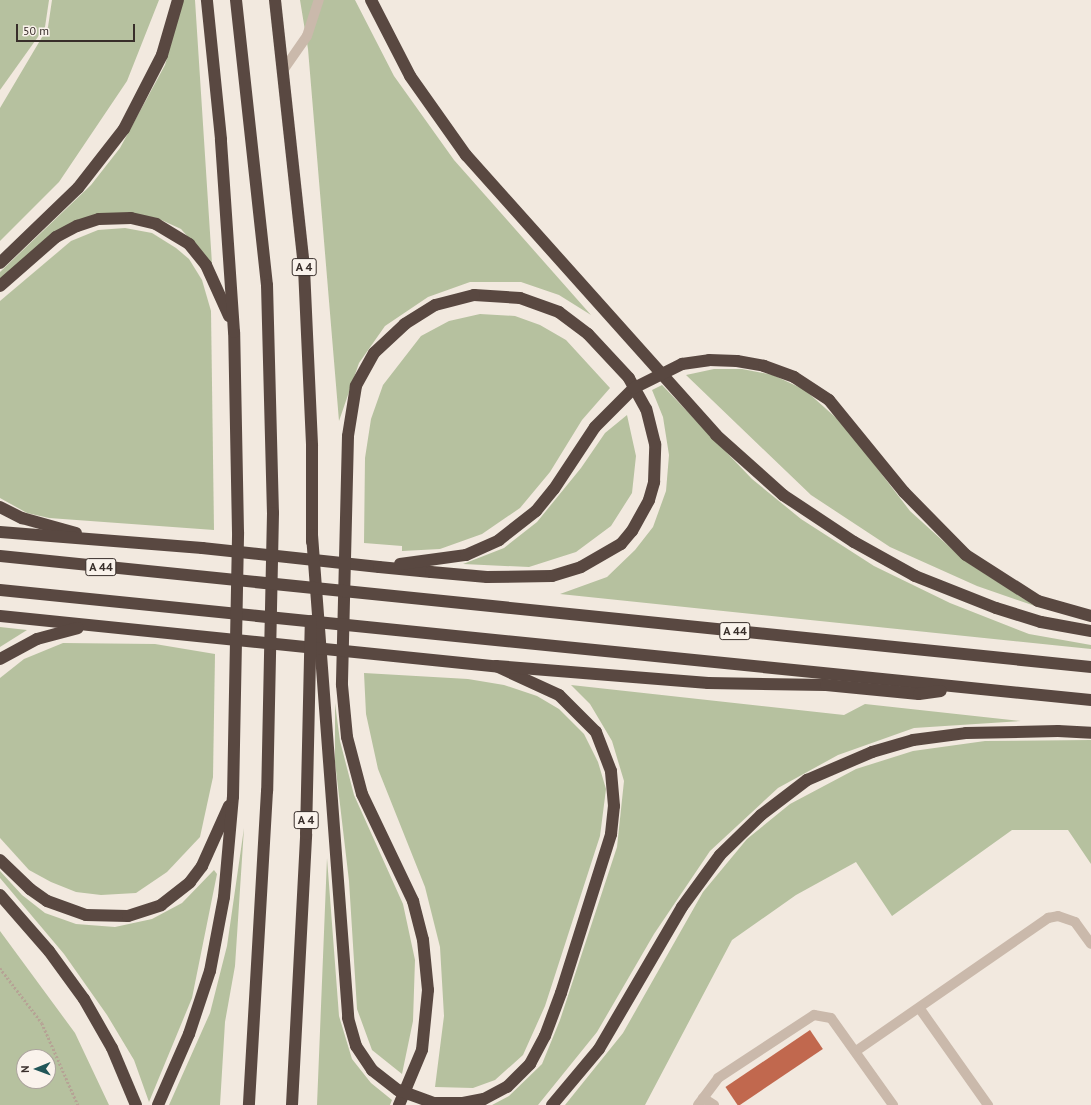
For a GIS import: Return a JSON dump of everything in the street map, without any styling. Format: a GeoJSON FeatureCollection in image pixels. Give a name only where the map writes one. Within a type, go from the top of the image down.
{"type":"FeatureCollection","features":[{"type":"Feature","properties":{"kind":"highway"},"geometry":{"type":"LineString","coordinates":[[0,263],[78,188],[124,129],[162,55],[178,0]]}},
{"type":"Feature","properties":{"kind":"highway"},"geometry":{"type":"LineString","coordinates":[[158,1105],[189,1034],[210,971],[224,897],[233,797],[238,532],[234,332],[221,139],[207,0]]}},
{"type":"Feature","properties":{"kind":"highway"},"geometry":{"type":"LineString","coordinates":[[236,0],[267,285],[273,513],[267,791],[249,1105]]}},
{"type":"Feature","properties":{"kind":"highway","name":"A 4"},"geometry":{"type":"LineString","coordinates":[[275,0],[284,69],[305,284],[312,535],[306,834],[292,1105]]}},
{"type":"Feature","properties":{"kind":"highway"},"geometry":{"type":"LineString","coordinates":[[370,0],[410,76],[466,155],[716,435],[778,490],[854,542],[915,576],[996,608],[1041,622],[1091,631]]}},
{"type":"Feature","properties":{"kind":"highway"},"geometry":{"type":"LineString","coordinates":[[0,286],[56,237],[76,226],[99,219],[143,220],[168,229],[198,254],[224,303],[234,332]]}},
{"type":"Feature","properties":{"kind":"highway"},"geometry":{"type":"LineString","coordinates":[[0,532],[202,548],[379,567],[506,578],[552,576],[600,558],[621,544],[632,531],[649,500],[654,482],[656,462],[652,427],[641,397],[629,378],[574,321],[539,303],[499,295],[474,295],[435,305],[418,314],[374,352],[356,386],[348,436],[342,685],[347,737],[362,794],[413,901],[423,940],[428,990],[422,1050],[399,1105]]}},
{"type":"Feature","properties":{"kind":"highway"},"geometry":{"type":"LineString","coordinates":[[379,567],[466,555],[499,540],[536,511],[554,489],[595,427],[614,405],[634,388],[682,364],[709,360],[737,361],[764,366],[794,377],[829,400],[904,492],[966,555],[1038,601],[1091,616]]}},
{"type":"Feature","properties":{"kind":"highway"},"geometry":{"type":"LineString","coordinates":[[0,507],[22,518],[103,540]]}},
{"type":"Feature","properties":{"kind":"highway"},"geometry":{"type":"LineString","coordinates":[[312,535],[346,1004],[356,1046],[379,1076],[410,1097],[448,1104],[474,1101],[495,1094],[518,1077],[538,1051],[589,909],[613,822],[611,771],[596,732],[559,695],[496,666]]}},
{"type":"Feature","properties":{"kind":"highway","name":"A 44"},"geometry":{"type":"LineString","coordinates":[[0,556],[1091,667]]}},
{"type":"Feature","properties":{"kind":"highway"},"geometry":{"type":"LineString","coordinates":[[0,590],[202,608],[960,689],[1091,700]]}},
{"type":"Feature","properties":{"kind":"highway"},"geometry":{"type":"LineString","coordinates":[[0,616],[379,655],[708,683],[826,685],[919,694],[960,689]]}},
{"type":"Feature","properties":{"kind":"highway"},"geometry":{"type":"LineString","coordinates":[[0,659],[37,639],[92,625]]}},
{"type":"Feature","properties":{"kind":"highway"},"geometry":{"type":"LineString","coordinates":[[552,1105],[599,1049],[682,907],[720,855],[761,815],[807,780],[872,752],[913,740],[974,733],[1058,730],[1091,733]]}},
{"type":"Feature","properties":{"kind":"highway"},"geometry":{"type":"LineString","coordinates":[[0,860],[30,889],[47,901],[86,915],[128,916],[161,905],[190,882],[202,866],[233,797]]}},
{"type":"Feature","properties":{"kind":"highway"},"geometry":{"type":"LineString","coordinates":[[0,895],[49,951],[84,1000],[112,1048],[136,1104]]}},
{"type":"Feature","properties":{"kind":"lane"},"geometry":{"type":"LineString","coordinates":[[284,69],[308,36],[319,0]]}},
{"type":"Feature","properties":{"kind":"lane"},"geometry":{"type":"LineString","coordinates":[[856,1052],[920,1010],[1048,918],[1058,916],[1075,922],[1091,944]]}},
{"type":"Feature","properties":{"kind":"lane"},"geometry":{"type":"LineString","coordinates":[[920,1010],[988,1105]]}},
{"type":"Feature","properties":{"kind":"lane"},"geometry":{"type":"LineString","coordinates":[[714,1105],[701,1101],[718,1078],[814,1014],[831,1018],[893,1105]]}},
{"type":"Feature","properties":{"kind":"path"},"geometry":{"type":"LineString","coordinates":[[0,968],[42,1023],[78,1105]]}},
{"type":"Feature","properties":{"kind":"green space"},"geometry":{"type":"Polygon","coordinates":[[[0,0],[49,0],[45,27],[0,90],[0,0]]]}},
{"type":"Feature","properties":{"kind":"green space"},"geometry":{"type":"Polygon","coordinates":[[[52,0],[159,0],[127,81],[59,182],[0,241],[0,108],[48,27],[52,0]]]}},
{"type":"Feature","properties":{"kind":"green space"},"geometry":{"type":"Polygon","coordinates":[[[183,0],[195,0],[212,264],[181,229],[157,218],[100,213],[0,280],[0,272],[91,185],[120,148],[165,65],[183,0]]]}},
{"type":"Feature","properties":{"kind":"green space"},"geometry":{"type":"Polygon","coordinates":[[[300,0],[355,0],[394,76],[454,160],[591,315],[559,295],[521,282],[470,282],[428,297],[385,326],[359,363],[339,421],[308,49],[300,0]]]}},
{"type":"Feature","properties":{"kind":"green space"},"geometry":{"type":"Polygon","coordinates":[[[125,228],[152,233],[176,248],[189,259],[202,280],[211,311],[214,530],[49,518],[27,513],[0,498],[0,301],[71,241],[98,230],[125,228]]]}},
{"type":"Feature","properties":{"kind":"green space"},"geometry":{"type":"Polygon","coordinates":[[[480,314],[515,316],[540,325],[566,340],[610,388],[582,420],[550,472],[520,508],[482,534],[440,549],[402,551],[402,546],[364,543],[365,458],[371,419],[383,385],[421,336],[449,321],[480,314]]]}},
{"type":"Feature","properties":{"kind":"green space"},"geometry":{"type":"Polygon","coordinates":[[[714,369],[742,369],[773,375],[805,390],[844,425],[910,511],[965,561],[1035,606],[977,586],[890,547],[811,495],[686,375],[714,369]]]}},
{"type":"Feature","properties":{"kind":"green space"},"geometry":{"type":"Polygon","coordinates":[[[662,385],[752,479],[801,519],[874,566],[950,603],[1029,634],[1091,645],[1091,649],[560,594],[607,577],[635,550],[653,527],[666,491],[669,455],[663,417],[652,390],[662,385]]]}},
{"type":"Feature","properties":{"kind":"green space"},"geometry":{"type":"Polygon","coordinates":[[[627,415],[636,456],[632,493],[611,526],[576,552],[529,567],[463,564],[504,548],[537,522],[581,468],[605,433],[627,415]]]}},
{"type":"Feature","properties":{"kind":"green space"},"geometry":{"type":"Polygon","coordinates":[[[0,627],[27,630],[0,647],[0,627]]]}},
{"type":"Feature","properties":{"kind":"green space"},"geometry":{"type":"Polygon","coordinates":[[[63,643],[155,644],[215,654],[213,777],[200,837],[167,872],[136,893],[101,895],[76,892],[51,882],[29,870],[0,838],[0,678],[24,659],[63,643]]]}},
{"type":"Feature","properties":{"kind":"green space"},"geometry":{"type":"Polygon","coordinates":[[[364,673],[468,679],[504,685],[537,696],[559,709],[584,734],[598,762],[606,789],[600,836],[545,1006],[523,1055],[495,1080],[473,1088],[435,1087],[444,1016],[440,947],[425,887],[378,769],[366,714],[364,673]]]}},
{"type":"Feature","properties":{"kind":"green space"},"geometry":{"type":"Polygon","coordinates":[[[571,685],[844,715],[865,704],[1021,721],[914,728],[838,755],[778,788],[710,851],[654,934],[597,1032],[538,1105],[492,1105],[509,1096],[542,1064],[560,1020],[617,847],[624,781],[612,741],[590,704],[571,685]]]}},
{"type":"Feature","properties":{"kind":"green space"},"geometry":{"type":"Polygon","coordinates":[[[335,703],[340,741],[354,795],[403,904],[415,960],[413,1021],[402,1074],[372,1050],[357,1009],[349,881],[335,762],[335,703]]]}},
{"type":"Feature","properties":{"kind":"green space"},"geometry":{"type":"Polygon","coordinates":[[[1091,740],[1091,864],[1068,830],[1012,830],[892,916],[856,862],[796,895],[732,940],[645,1105],[565,1105],[623,1033],[703,892],[747,839],[790,804],[856,769],[913,751],[985,741],[1091,740]]]}},
{"type":"Feature","properties":{"kind":"green space"},"geometry":{"type":"Polygon","coordinates":[[[244,828],[235,966],[225,1022],[220,1105],[169,1105],[210,1013],[227,946],[244,828]]]}},
{"type":"Feature","properties":{"kind":"green space"},"geometry":{"type":"Polygon","coordinates":[[[327,858],[339,1016],[352,1059],[371,1083],[392,1100],[390,1105],[317,1105],[327,858]]]}},
{"type":"Feature","properties":{"kind":"green space"},"geometry":{"type":"Polygon","coordinates":[[[214,870],[217,874],[192,998],[149,1102],[134,1060],[107,1015],[64,954],[0,878],[0,871],[22,895],[45,913],[76,924],[115,927],[152,919],[182,903],[214,870]]]}},
{"type":"Feature","properties":{"kind":"green space"},"geometry":{"type":"Polygon","coordinates":[[[0,931],[75,1033],[109,1105],[0,1105],[0,931]]]}},
{"type":"Feature","properties":{"kind":"building"},"geometry":{"type":"Polygon","coordinates":[[[810,1030],[823,1049],[740,1105],[738,1105],[725,1087],[810,1030]]]}}]}
